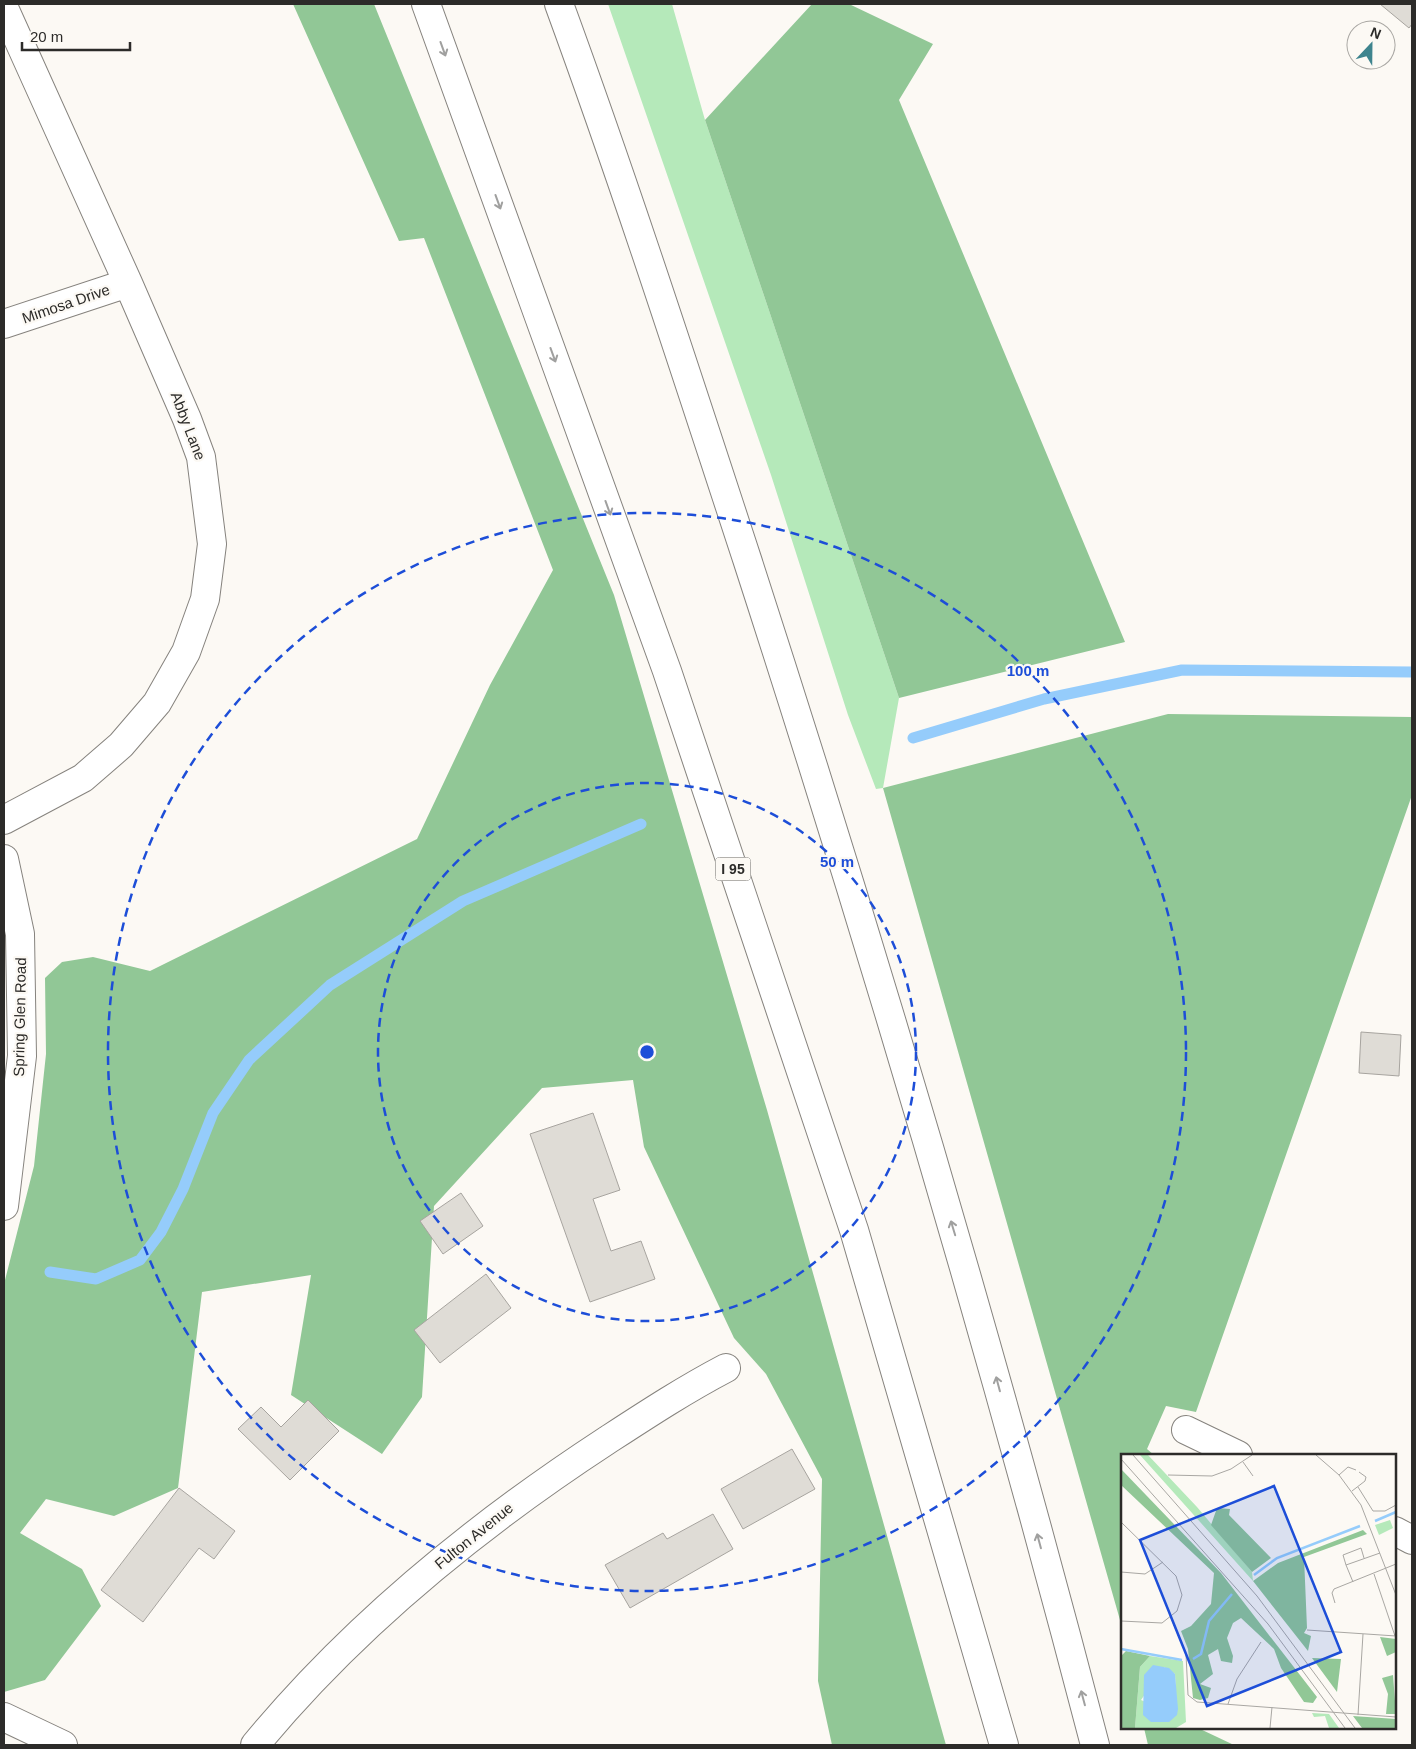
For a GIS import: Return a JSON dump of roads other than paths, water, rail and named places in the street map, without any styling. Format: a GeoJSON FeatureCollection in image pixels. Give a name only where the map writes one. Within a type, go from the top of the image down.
{"type":"FeatureCollection","features":[{"type":"Feature","properties":{"kind":"main road","name":"I 95"},"geometry":{"type":"LineString","coordinates":[[426,4],[667,672],[854,1230],[1004,1745]]}},
{"type":"Feature","properties":{"kind":"main road"},"geometry":{"type":"LineString","coordinates":[[559,4],[671,324],[869,944],[977,1309],[1095,1745]]}},
{"type":"Feature","properties":{"kind":"main road","name":"Abby Lane"},"geometry":{"type":"LineString","coordinates":[[4,8],[128,282],[201,457],[212,544],[206,599],[186,652],[157,703],[121,744],[83,778],[4,820]]}},
{"type":"Feature","properties":{"kind":"main road","name":"Mimosa Drive"},"geometry":{"type":"LineString","coordinates":[[4,324],[128,282]]}},
{"type":"Feature","properties":{"kind":"main road","name":"Spring Glen Road"},"geometry":{"type":"LineString","coordinates":[[4,859],[20,934],[22,1056],[4,1206]]}},
{"type":"Feature","properties":{"kind":"main road","name":"Fulton Avenue"},"geometry":{"type":"LineString","coordinates":[[255,1745],[274,1722],[377,1615],[466,1542],[540,1484],[685,1390],[726,1368]]}},
{"type":"Feature","properties":{"kind":"main road"},"geometry":{"type":"LineString","coordinates":[[1186,1430],[1236,1454]]}},
{"type":"Feature","properties":{"kind":"main road"},"geometry":{"type":"LineString","coordinates":[[1396,1532],[1412,1540]]}},
{"type":"Feature","properties":{"kind":"main road"},"geometry":{"type":"LineString","coordinates":[[4,1717],[63,1745]]}},
{"type":"Feature","properties":{"kind":"waterway"},"geometry":{"type":"LineString","coordinates":[[913,738],[1044,699],[1182,670],[1412,672]]}},
{"type":"Feature","properties":{"kind":"waterway"},"geometry":{"type":"LineString","coordinates":[[50,1272],[96,1279],[140,1260],[161,1232],[183,1189],[213,1113],[249,1060],[330,985],[463,901],[641,824]]}}]}
